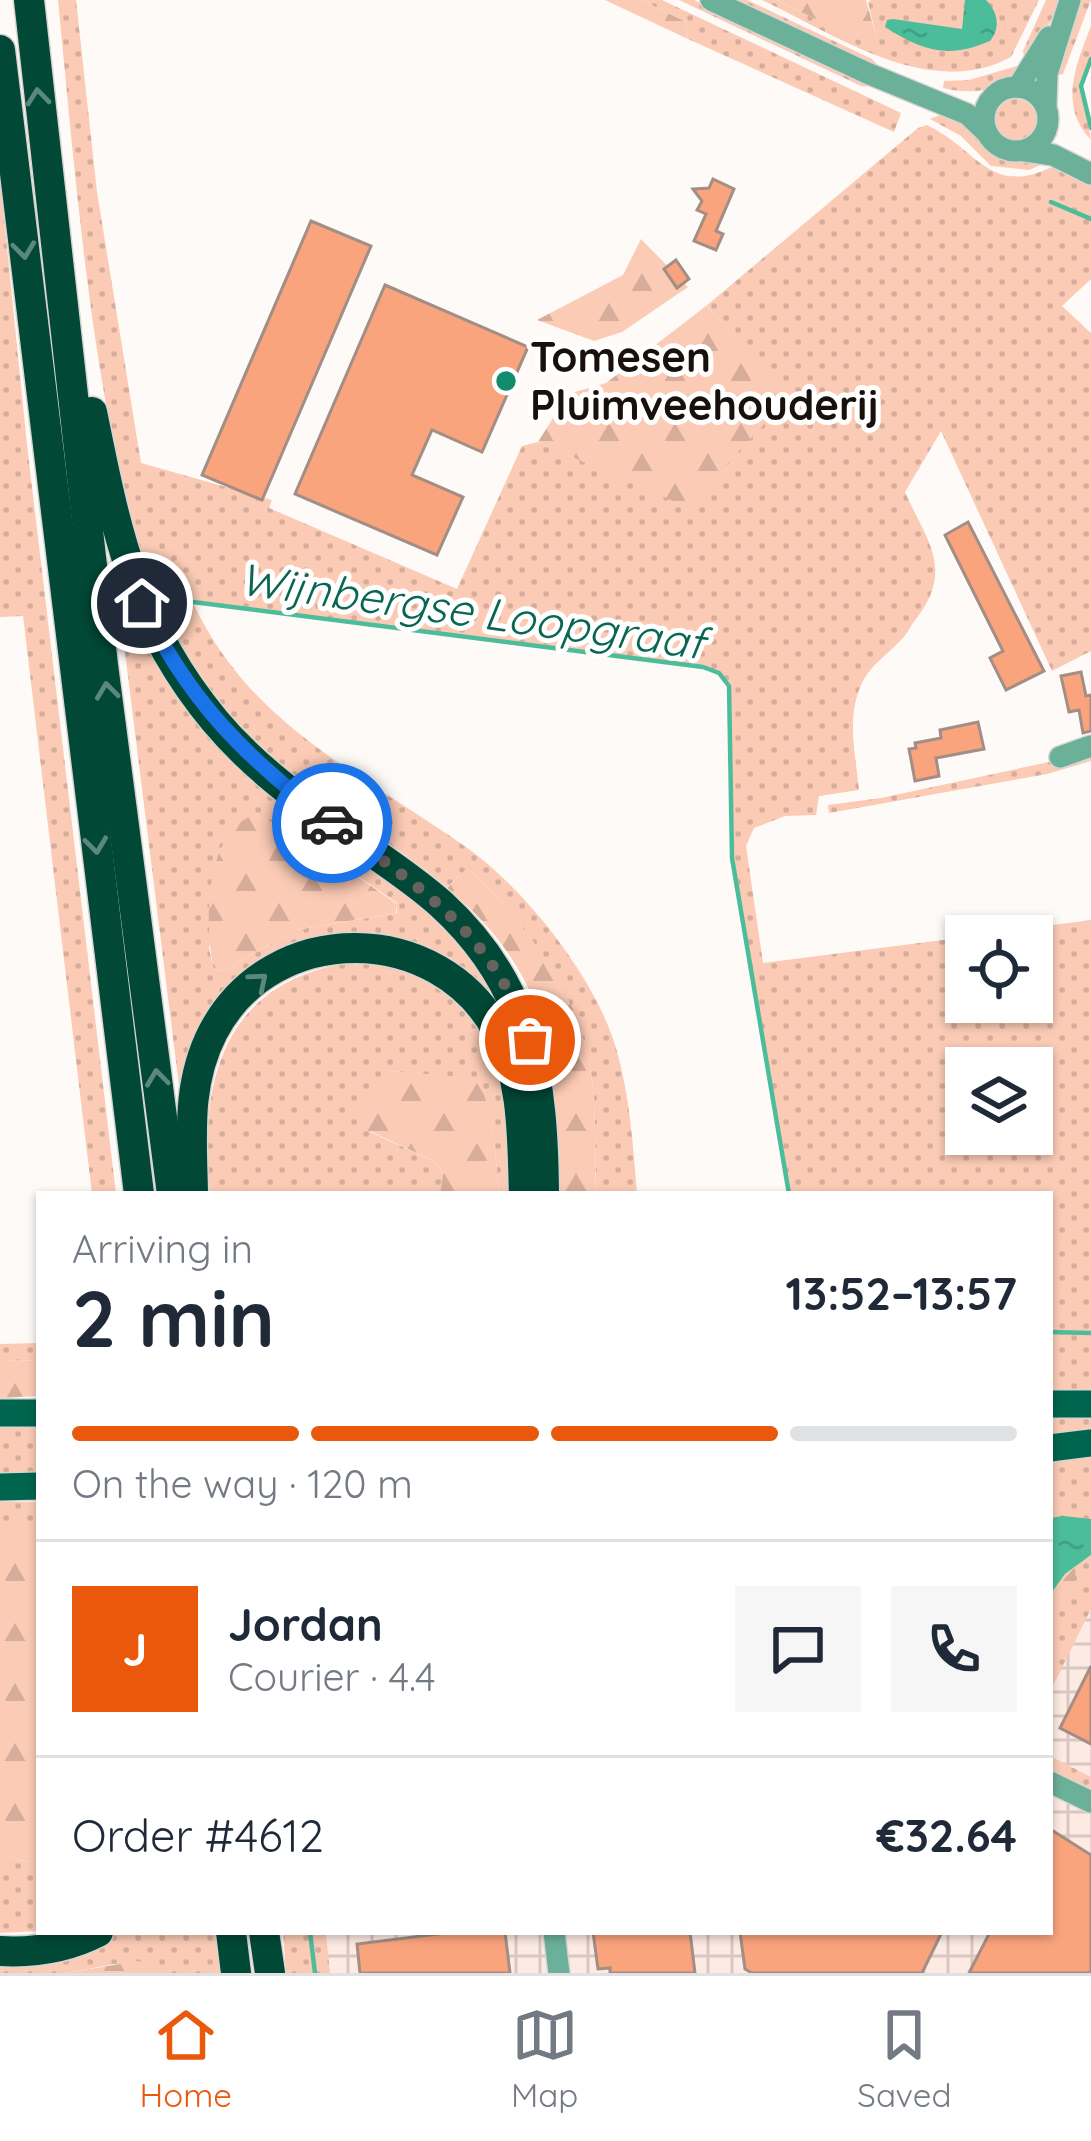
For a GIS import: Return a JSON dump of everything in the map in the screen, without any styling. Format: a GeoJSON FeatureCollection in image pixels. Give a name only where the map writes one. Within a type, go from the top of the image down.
{"type":"FeatureCollection","features":[{"type":"Feature","properties":{"kind":"highway"},"geometry":{"type":"LineString","coordinates":[[29,0],[103,665],[172,1191]]}},
{"type":"Feature","properties":{"kind":"highway"},"geometry":{"type":"LineString","coordinates":[[0,50],[139,1191]]}},
{"type":"Feature","properties":{"kind":"highway"},"geometry":{"type":"LineString","coordinates":[[48,194],[121,550],[161,645],[238,747],[272,778],[440,904],[504,978],[530,1040],[544,1145],[544,1191]]}},
{"type":"Feature","properties":{"kind":"highway"},"geometry":{"type":"LineString","coordinates":[[193,1191],[190,1117],[196,1075],[228,1009],[267,972],[308,952],[361,948],[429,962],[461,982],[498,1030],[514,1072],[524,1191]]}},
{"type":"Feature","properties":{"kind":"highway"},"geometry":{"type":"LineString","coordinates":[[0,1952],[56,1948],[90,1935]]}},
{"type":"Feature","properties":{"kind":"highway"},"geometry":{"type":"LineString","coordinates":[[231,1935],[236,1973]]}},
{"type":"Feature","properties":{"kind":"highway"},"geometry":{"type":"LineString","coordinates":[[264,1935],[270,1973]]}},
{"type":"Feature","properties":{"kind":"main road"},"geometry":{"type":"LineString","coordinates":[[1053,1404],[1091,1404]]}},
{"type":"Feature","properties":{"kind":"main road"},"geometry":{"type":"LineString","coordinates":[[0,1413],[36,1413]]}},
{"type":"Feature","properties":{"kind":"main road"},"geometry":{"type":"LineString","coordinates":[[1053,1448],[1091,1443]]}},
{"type":"Feature","properties":{"kind":"main road"},"geometry":{"type":"LineString","coordinates":[[0,1486],[36,1486]]}},
{"type":"Feature","properties":{"kind":"street"},"geometry":{"type":"LineString","coordinates":[[711,0],[977,120],[1002,149],[1053,155],[1088,172]]}},
{"type":"Feature","properties":{"kind":"street"},"geometry":{"type":"LineString","coordinates":[[987,133],[985,111],[1008,90],[1070,0]]}},
{"type":"Feature","properties":{"kind":"street"},"geometry":{"type":"LineString","coordinates":[[1024,151],[1048,129],[1047,74],[1070,0]]}},
{"type":"Feature","properties":{"kind":"street"},"geometry":{"type":"LineString","coordinates":[[934,98],[980,98],[1008,90],[1039,96],[1046,105]]}},
{"type":"Feature","properties":{"kind":"street"},"geometry":{"type":"LineString","coordinates":[[1048,129],[1088,172]]}},
{"type":"Feature","properties":{"kind":"street"},"geometry":{"type":"LineString","coordinates":[[1060,758],[1091,746]]}},
{"type":"Feature","properties":{"kind":"street"},"geometry":{"type":"LineString","coordinates":[[1053,1783],[1091,1802]]}},
{"type":"Feature","properties":{"kind":"street"},"geometry":{"type":"LineString","coordinates":[[554,1935],[559,1973]]}},
{"type":"Feature","properties":{"kind":"shaded area"},"geometry":{"type":"Polygon","coordinates":[[[1091,1609],[1091,1973],[326,1973],[322,1935],[1053,1935],[1053,1670],[1091,1609]]]}},
{"type":"Feature","properties":{"kind":"green space"},"geometry":{"type":"Polygon","coordinates":[[[58,0],[76,0],[97,192],[141,463],[272,500],[269,508],[457,589],[522,446],[538,442],[687,506],[791,394],[706,306],[918,128],[927,125],[945,135],[1000,174],[1034,174],[1056,165],[1091,184],[1091,279],[1062,306],[1091,333],[1091,651],[1052,671],[941,431],[905,492],[929,541],[934,585],[905,636],[872,668],[859,690],[853,727],[859,790],[819,796],[816,815],[785,816],[754,828],[746,846],[763,963],[945,940],[945,1023],[1053,1023],[1053,925],[1091,920],[1091,1392],[1053,1392],[1053,1191],[788,1191],[732,858],[729,686],[719,673],[702,667],[193,603],[217,646],[276,714],[347,769],[486,863],[533,909],[574,964],[616,1048],[632,1139],[637,1191],[596,1191],[588,1058],[567,998],[535,944],[472,872],[465,871],[447,887],[262,748],[208,685],[180,642],[157,597],[127,514],[97,349],[58,0]]]}},
{"type":"Feature","properties":{"kind":"green space"},"geometry":{"type":"Polygon","coordinates":[[[605,0],[641,0],[686,22],[688,39],[605,0]]]}},
{"type":"Feature","properties":{"kind":"green space"},"geometry":{"type":"Polygon","coordinates":[[[641,0],[662,0],[901,113],[894,132],[688,39],[686,22],[641,0]]]}},
{"type":"Feature","properties":{"kind":"green space"},"geometry":{"type":"Polygon","coordinates":[[[679,0],[694,0],[874,87],[861,86],[679,0]]]}},
{"type":"Feature","properties":{"kind":"green space"},"geometry":{"type":"Polygon","coordinates":[[[733,0],[747,0],[872,59],[881,69],[733,0]]]}},
{"type":"Feature","properties":{"kind":"green space"},"geometry":{"type":"Polygon","coordinates":[[[762,0],[776,0],[879,49],[871,0],[1039,0],[1011,57],[980,69],[948,72],[884,58],[762,0]]]}},
{"type":"Feature","properties":{"kind":"green space"},"geometry":{"type":"Polygon","coordinates":[[[776,0],[866,0],[880,50],[776,0]]]}},
{"type":"Feature","properties":{"kind":"green space"},"geometry":{"type":"Polygon","coordinates":[[[1046,0],[1061,0],[1031,59],[1023,51],[1046,0]]]}},
{"type":"Feature","properties":{"kind":"green space"},"geometry":{"type":"Polygon","coordinates":[[[1080,0],[1091,0],[1059,75],[1053,71],[1080,0]]]}},
{"type":"Feature","properties":{"kind":"green space"},"geometry":{"type":"Polygon","coordinates":[[[1091,26],[1091,59],[1081,86],[1091,140],[1075,113],[1073,84],[1091,26]]]}},
{"type":"Feature","properties":{"kind":"green space"},"geometry":{"type":"Polygon","coordinates":[[[1026,67],[998,86],[977,91],[943,88],[944,81],[969,80],[1026,67]]]}},
{"type":"Feature","properties":{"kind":"green space"},"geometry":{"type":"Polygon","coordinates":[[[1016,99],[1031,105],[1037,120],[1031,135],[1016,141],[1001,135],[995,120],[1001,105],[1016,99]]]}},
{"type":"Feature","properties":{"kind":"green space"},"geometry":{"type":"Polygon","coordinates":[[[943,114],[975,129],[997,156],[1050,161],[1029,170],[991,166],[961,136],[930,119],[943,114]]]}},
{"type":"Feature","properties":{"kind":"green space"},"geometry":{"type":"Polygon","coordinates":[[[0,178],[116,1191],[92,1191],[23,616],[0,617],[0,178]]]}},
{"type":"Feature","properties":{"kind":"green space"},"geometry":{"type":"Polygon","coordinates":[[[641,239],[688,287],[622,332],[594,341],[537,320],[623,275],[641,239]]]}},
{"type":"Feature","properties":{"kind":"green space"},"geometry":{"type":"Polygon","coordinates":[[[706,306],[792,394],[687,507],[538,442],[568,394],[606,383],[706,306]]]}},
{"type":"Feature","properties":{"kind":"green space"},"geometry":{"type":"Polygon","coordinates":[[[110,532],[148,631],[313,817],[478,953],[521,1039],[496,1002],[469,977],[426,953],[265,966],[183,1118],[110,532]],[[256,814],[238,825],[209,948],[213,967],[228,968],[296,930],[397,913],[397,903],[306,841],[256,814]]]}},
{"type":"Feature","properties":{"kind":"green space"},"geometry":{"type":"Polygon","coordinates":[[[1091,753],[1091,761],[1047,774],[829,813],[828,805],[1091,753]]]}},
{"type":"Feature","properties":{"kind":"green space"},"geometry":{"type":"Polygon","coordinates":[[[256,814],[306,841],[397,904],[396,913],[296,930],[228,968],[213,967],[209,904],[217,859],[239,824],[256,814]]]}},
{"type":"Feature","properties":{"kind":"green space"},"geometry":{"type":"Polygon","coordinates":[[[465,870],[472,872],[516,919],[568,998],[580,1027],[593,1090],[596,1191],[558,1191],[551,1064],[529,990],[482,921],[447,888],[465,870]]]}},
{"type":"Feature","properties":{"kind":"green space"},"geometry":{"type":"Polygon","coordinates":[[[352,962],[402,968],[436,984],[484,1028],[508,1103],[510,1191],[499,1191],[490,1117],[475,1079],[389,1071],[370,1132],[434,1161],[443,1173],[440,1191],[210,1191],[209,1112],[228,1043],[247,1014],[273,991],[308,973],[352,962]]]}},
{"type":"Feature","properties":{"kind":"green space"},"geometry":{"type":"Polygon","coordinates":[[[389,1071],[475,1078],[490,1117],[499,1191],[440,1191],[443,1173],[434,1161],[363,1128],[363,1112],[377,1082],[389,1071]]]}},
{"type":"Feature","properties":{"kind":"green space"},"geometry":{"type":"Polygon","coordinates":[[[36,1343],[36,1360],[0,1361],[0,1344],[36,1343]]]}},
{"type":"Feature","properties":{"kind":"green space"},"geometry":{"type":"Polygon","coordinates":[[[36,1360],[36,1396],[0,1398],[0,1361],[36,1360]]]}},
{"type":"Feature","properties":{"kind":"green space"},"geometry":{"type":"Polygon","coordinates":[[[1053,1411],[1091,1413],[1091,1433],[1053,1439],[1053,1411]]]}},
{"type":"Feature","properties":{"kind":"green space"},"geometry":{"type":"Polygon","coordinates":[[[0,1428],[36,1428],[36,1472],[0,1475],[0,1428]]]}},
{"type":"Feature","properties":{"kind":"green space"},"geometry":{"type":"Polygon","coordinates":[[[1091,1453],[1091,1519],[1053,1518],[1053,1458],[1091,1453]]]}},
{"type":"Feature","properties":{"kind":"green space"},"geometry":{"type":"Polygon","coordinates":[[[0,1502],[36,1502],[36,1526],[0,1525],[0,1502]]]}},
{"type":"Feature","properties":{"kind":"green space"},"geometry":{"type":"Polygon","coordinates":[[[0,1525],[36,1526],[36,1863],[0,1855],[0,1525]]]}},
{"type":"Feature","properties":{"kind":"green space"},"geometry":{"type":"Polygon","coordinates":[[[1091,1555],[1091,1609],[1053,1686],[1053,1591],[1065,1574],[1091,1555]]]}},
{"type":"Feature","properties":{"kind":"green space"},"geometry":{"type":"Polygon","coordinates":[[[1076,1566],[1073,1594],[1053,1617],[1053,1592],[1076,1566]]]}},
{"type":"Feature","properties":{"kind":"green space"},"geometry":{"type":"Polygon","coordinates":[[[1053,1758],[1091,1777],[1091,1793],[1053,1774],[1053,1758]]]}},
{"type":"Feature","properties":{"kind":"green space"},"geometry":{"type":"Polygon","coordinates":[[[0,1855],[36,1863],[36,1931],[0,1933],[0,1855]]]}},
{"type":"Feature","properties":{"kind":"green space"},"geometry":{"type":"Polygon","coordinates":[[[97,1935],[215,1935],[220,1973],[165,1973],[115,1964],[66,1973],[0,1973],[0,1956],[97,1935]]]}},
{"type":"Feature","properties":{"kind":"green space"},"geometry":{"type":"Polygon","coordinates":[[[283,1935],[326,1935],[330,1973],[286,1973],[283,1935]]]}},
{"type":"Feature","properties":{"kind":"green space"},"geometry":{"type":"Polygon","coordinates":[[[137,1961],[165,1973],[66,1973],[137,1961]]]}},
{"type":"Feature","properties":{"kind":"water"},"geometry":{"type":"Polygon","coordinates":[[[965,0],[986,0],[993,10],[997,25],[990,41],[962,50],[936,50],[885,27],[893,19],[962,29],[965,0]]]}},
{"type":"Feature","properties":{"kind":"water"},"geometry":{"type":"Polygon","coordinates":[[[1053,1518],[1091,1519],[1091,1555],[1065,1574],[1053,1591],[1053,1518]]]}},
{"type":"Feature","properties":{"kind":"building"},"geometry":{"type":"Polygon","coordinates":[[[713,179],[734,189],[716,231],[723,234],[716,250],[694,241],[706,214],[697,210],[702,201],[693,189],[709,188],[713,179]]]}},
{"type":"Feature","properties":{"kind":"building"},"geometry":{"type":"Polygon","coordinates":[[[311,221],[371,246],[262,500],[202,475],[311,221]]]}},
{"type":"Feature","properties":{"kind":"building"},"geometry":{"type":"Polygon","coordinates":[[[676,260],[689,279],[677,288],[664,269],[676,260]]]}},
{"type":"Feature","properties":{"kind":"building"},"geometry":{"type":"Polygon","coordinates":[[[385,285],[528,347],[482,452],[432,430],[412,475],[463,497],[437,555],[295,494],[385,285]]]}},
{"type":"Feature","properties":{"kind":"building"},"geometry":{"type":"Polygon","coordinates":[[[968,522],[1044,671],[1006,690],[990,658],[1003,651],[945,535],[968,522]]]}},
{"type":"Feature","properties":{"kind":"building"},"geometry":{"type":"Polygon","coordinates":[[[1081,672],[1086,696],[1091,695],[1091,731],[1083,733],[1079,710],[1069,712],[1061,676],[1081,672]]]}},
{"type":"Feature","properties":{"kind":"building"},"geometry":{"type":"Polygon","coordinates":[[[978,722],[984,749],[936,758],[939,776],[915,781],[909,749],[916,748],[915,743],[941,738],[940,730],[978,722]]]}},
{"type":"Feature","properties":{"kind":"building"},"geometry":{"type":"Polygon","coordinates":[[[1091,1666],[1091,1744],[1060,1728],[1091,1666]]]}},
{"type":"Feature","properties":{"kind":"building"},"geometry":{"type":"Polygon","coordinates":[[[1053,1831],[1091,1855],[1091,1973],[969,1973],[988,1935],[1053,1935],[1053,1831]]]}},
{"type":"Feature","properties":{"kind":"building"},"geometry":{"type":"Polygon","coordinates":[[[430,1935],[505,1935],[510,1973],[360,1973],[357,1944],[430,1935]]]}},
{"type":"Feature","properties":{"kind":"building"},"geometry":{"type":"Polygon","coordinates":[[[593,1935],[690,1935],[695,1973],[598,1969],[593,1935]]]}},
{"type":"Feature","properties":{"kind":"building"},"geometry":{"type":"Polygon","coordinates":[[[740,1935],[941,1935],[922,1973],[752,1973],[745,1969],[740,1935]]]}},
{"type":"Feature","properties":{"kind":"waterway"},"geometry":{"type":"LineString","coordinates":[[1091,59],[1081,86],[1091,128]]}},
{"type":"Feature","properties":{"kind":"waterway"},"geometry":{"type":"LineString","coordinates":[[1051,202],[1091,219]]}},
{"type":"Feature","properties":{"kind":"waterway","name":"Wijnbergse Loopgraaf"},"geometry":{"type":"LineString","coordinates":[[193,602],[703,667],[719,673],[729,686],[732,858],[788,1191]]}},
{"type":"Feature","properties":{"kind":"waterway","name":"Wijnbergse Loopgraaf"},"geometry":{"type":"LineString","coordinates":[[1053,1332],[1091,1333]]}},
{"type":"Feature","properties":{"kind":"waterway"},"geometry":{"type":"LineString","coordinates":[[310,1935],[315,1973]]}},
{"type":"Feature","properties":{"kind":"way so far"},"geometry":{"type":"LineString","coordinates":[[332,823],[440,904],[472,938],[504,978],[530,1040]]}},
{"type":"Feature","properties":{"kind":"place","name":"Tomesen Pluimveehouderij"},"geometry":{"type":"Point","coordinates":[506,381]}},
{"type":"Feature","properties":{"kind":"route"},"geometry":{"type":"LineString","coordinates":[[142,603],[161,645],[238,747],[332,823]]}}]}
